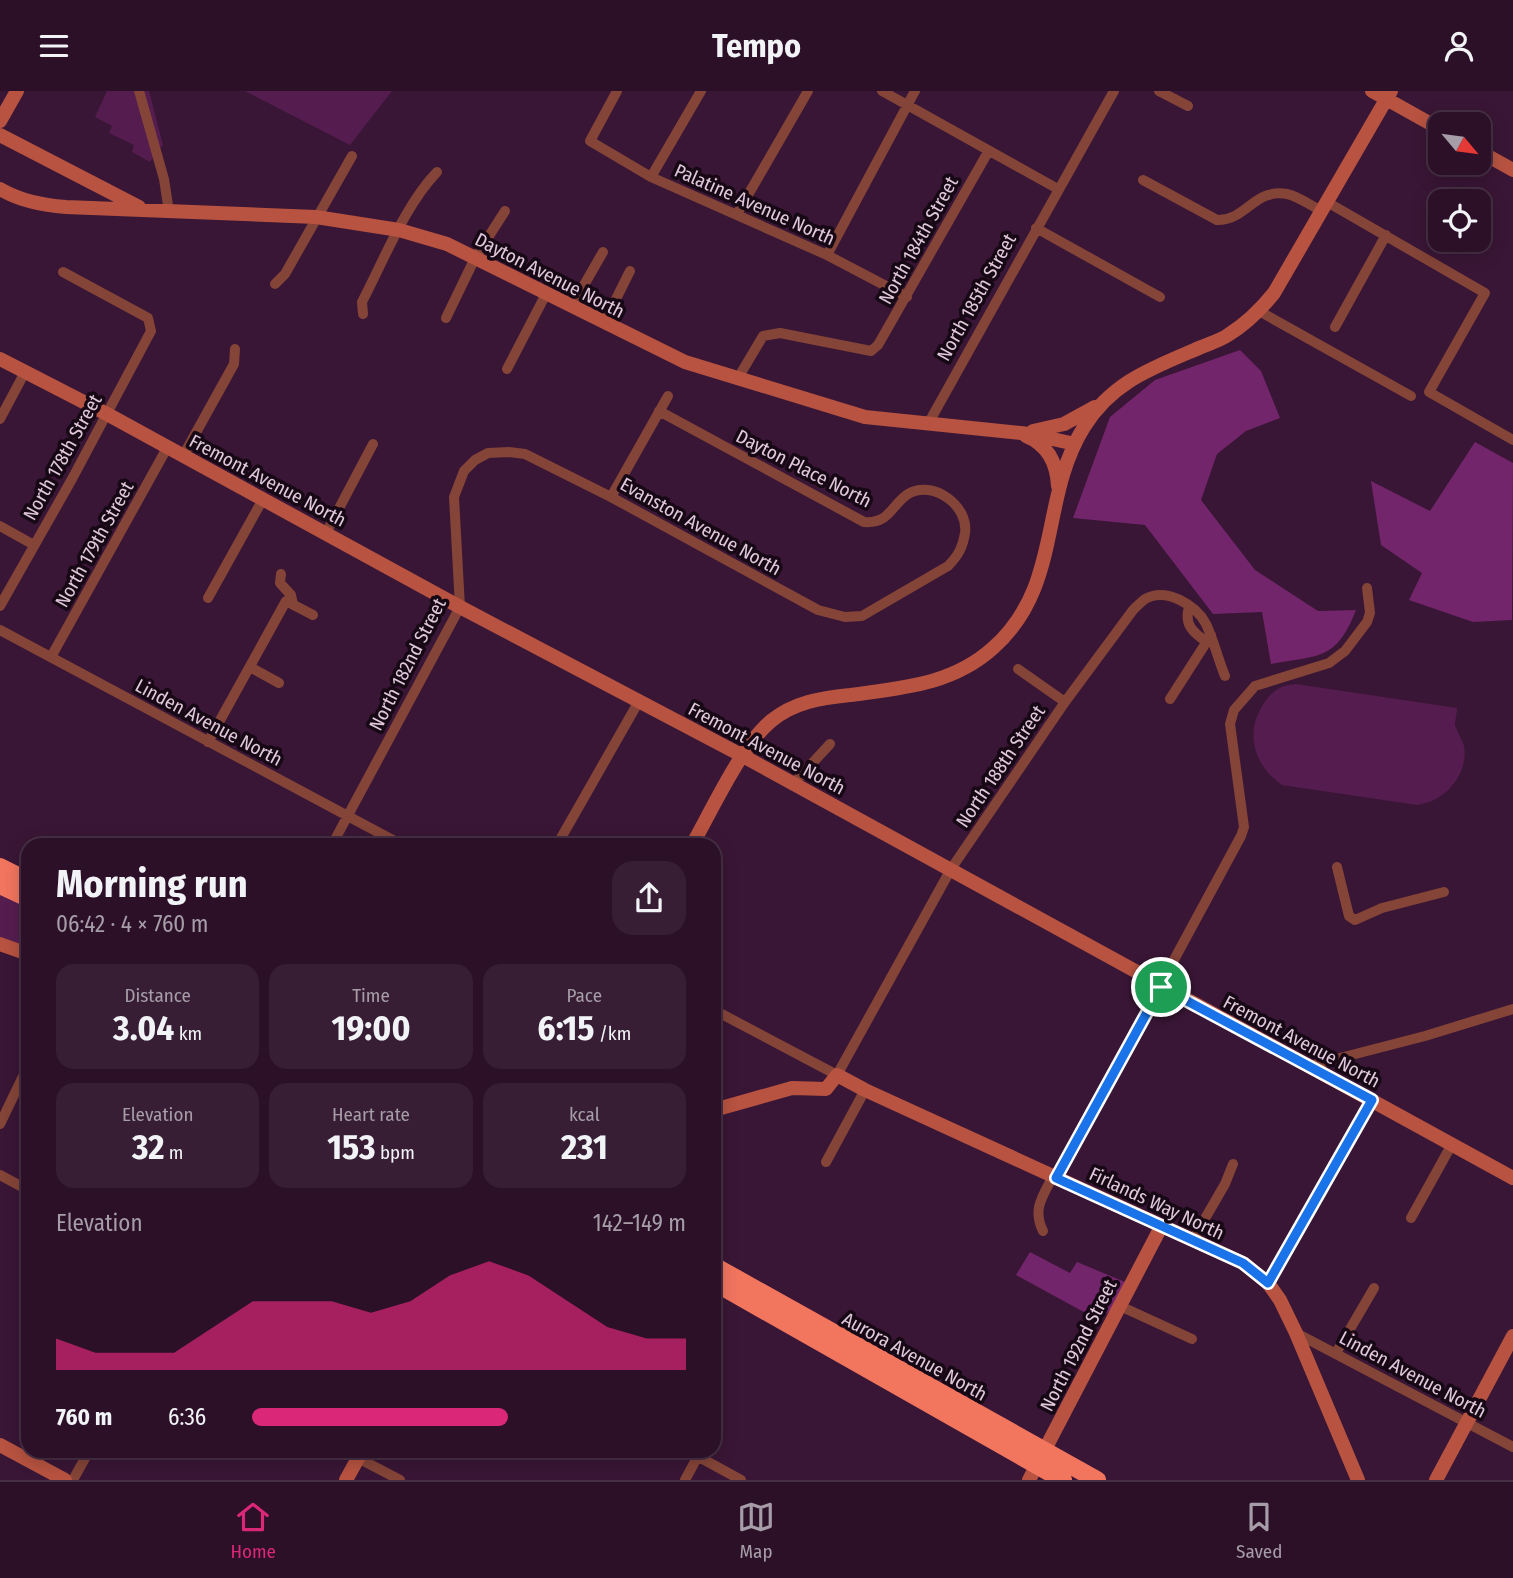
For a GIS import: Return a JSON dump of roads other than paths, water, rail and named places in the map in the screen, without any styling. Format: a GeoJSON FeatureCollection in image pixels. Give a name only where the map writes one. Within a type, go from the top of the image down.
{"type":"FeatureCollection","features":[{"type":"Feature","properties":{"kind":"highway"},"geometry":{"type":"LineString","coordinates":[[0,867],[21,878]]}},
{"type":"Feature","properties":{"kind":"highway"},"geometry":{"type":"LineString","coordinates":[[0,885],[21,895]]}},
{"type":"Feature","properties":{"kind":"highway","name":"Aurora Avenue North"},"geometry":{"type":"LineString","coordinates":[[721,1270],[1037,1466],[1097,1480]]}},
{"type":"Feature","properties":{"kind":"highway","name":"Aurora Avenue North"},"geometry":{"type":"LineString","coordinates":[[721,1286],[1063,1480]]}},
{"type":"Feature","properties":{"kind":"street"},"geometry":{"type":"LineString","coordinates":[[0,121],[17,91]]}},
{"type":"Feature","properties":{"kind":"street"},"geometry":{"type":"LineString","coordinates":[[139,91],[164,179],[169,212]]}},
{"type":"Feature","properties":{"kind":"street","name":"Palatine Avenue North"},"geometry":{"type":"LineString","coordinates":[[617,91],[590,141],[651,177],[827,255],[907,297]]}},
{"type":"Feature","properties":{"kind":"street"},"geometry":{"type":"LineString","coordinates":[[651,177],[701,91]]}},
{"type":"Feature","properties":{"kind":"street"},"geometry":{"type":"LineString","coordinates":[[737,214],[808,91]]}},
{"type":"Feature","properties":{"kind":"street"},"geometry":{"type":"LineString","coordinates":[[882,91],[1058,189]]}},
{"type":"Feature","properties":{"kind":"street"},"geometry":{"type":"LineString","coordinates":[[827,255],[915,91]]}},
{"type":"Feature","properties":{"kind":"street","name":"North 185th Street"},"geometry":{"type":"LineString","coordinates":[[928,424],[1114,91]]}},
{"type":"Feature","properties":{"kind":"street"},"geometry":{"type":"LineString","coordinates":[[1159,91],[1188,106]]}},
{"type":"Feature","properties":{"kind":"street"},"geometry":{"type":"LineString","coordinates":[[1372,91],[1389,95],[1428,121]]}},
{"type":"Feature","properties":{"kind":"street"},"geometry":{"type":"LineString","coordinates":[[1016,432],[1040,431],[1064,424],[1102,403],[1136,376],[1227,335],[1259,311],[1274,293],[1389,95]]}},
{"type":"Feature","properties":{"kind":"street"},"geometry":{"type":"LineString","coordinates":[[0,135],[143,209]]}},
{"type":"Feature","properties":{"kind":"street","name":"North 184th Street"},"geometry":{"type":"LineString","coordinates":[[738,378],[763,336],[780,334],[871,351],[878,345],[988,152]]}},
{"type":"Feature","properties":{"kind":"street"},"geometry":{"type":"LineString","coordinates":[[275,285],[285,274],[352,156]]}},
{"type":"Feature","properties":{"kind":"street"},"geometry":{"type":"LineString","coordinates":[[1491,158],[1513,170]]}},
{"type":"Feature","properties":{"kind":"street"},"geometry":{"type":"LineString","coordinates":[[363,314],[362,302],[399,230],[425,184],[437,172]]}},
{"type":"Feature","properties":{"kind":"street"},"geometry":{"type":"LineString","coordinates":[[1143,180],[1217,220],[1228,221],[1261,196],[1288,194],[1386,235],[1485,293],[1429,392],[1513,440]]}},
{"type":"Feature","properties":{"kind":"street"},"geometry":{"type":"LineString","coordinates":[[91,182],[95,208]]}},
{"type":"Feature","properties":{"kind":"street","name":"Dayton Avenue North"},"geometry":{"type":"LineString","coordinates":[[0,190],[40,204],[316,217],[399,230],[447,244],[685,362],[865,417],[1040,435],[1075,444]]}},
{"type":"Feature","properties":{"kind":"street"},"geometry":{"type":"LineString","coordinates":[[446,318],[475,258],[505,211]]}},
{"type":"Feature","properties":{"kind":"street"},"geometry":{"type":"LineString","coordinates":[[1036,228],[1160,297]]}},
{"type":"Feature","properties":{"kind":"street"},"geometry":{"type":"LineString","coordinates":[[1335,327],[1386,235]]}},
{"type":"Feature","properties":{"kind":"street"},"geometry":{"type":"LineString","coordinates":[[572,306],[603,251]]}},
{"type":"Feature","properties":{"kind":"street"},"geometry":{"type":"LineString","coordinates":[[604,323],[630,271]]}},
{"type":"Feature","properties":{"kind":"street","name":"North 178th Street"},"geometry":{"type":"LineString","coordinates":[[0,606],[151,331],[148,318],[75,276],[63,272]]}},
{"type":"Feature","properties":{"kind":"street"},"geometry":{"type":"LineString","coordinates":[[507,369],[546,294]]}},
{"type":"Feature","properties":{"kind":"street"},"geometry":{"type":"LineString","coordinates":[[1259,311],[1411,396]]}},
{"type":"Feature","properties":{"kind":"street"},"geometry":{"type":"LineString","coordinates":[[183,456],[234,364],[236,349]]}},
{"type":"Feature","properties":{"kind":"street","name":"Fremont Avenue North"},"geometry":{"type":"LineString","coordinates":[[0,359],[743,756],[1513,1178]]}},
{"type":"Feature","properties":{"kind":"street"},"geometry":{"type":"LineString","coordinates":[[0,419],[25,372]]}},
{"type":"Feature","properties":{"kind":"street"},"geometry":{"type":"LineString","coordinates":[[611,497],[668,396]]}},
{"type":"Feature","properties":{"kind":"street"},"geometry":{"type":"LineString","coordinates":[[696,838],[743,756],[769,722],[804,702],[930,683],[963,670],[990,651],[1011,629],[1032,596],[1041,572],[1075,444],[1102,403]]}},
{"type":"Feature","properties":{"kind":"street","name":"Dayton Place North"},"geometry":{"type":"LineString","coordinates":[[659,411],[864,522],[874,523],[881,520],[908,494],[920,491],[931,491],[958,505],[963,515],[965,536],[957,558],[948,566],[862,616]]}},
{"type":"Feature","properties":{"kind":"street"},"geometry":{"type":"LineString","coordinates":[[1016,432],[1032,439],[1049,455],[1057,471],[1059,498]]}},
{"type":"Feature","properties":{"kind":"street"},"geometry":{"type":"LineString","coordinates":[[327,533],[373,444]]}},
{"type":"Feature","properties":{"kind":"street","name":"North 179th Street"},"geometry":{"type":"LineString","coordinates":[[51,657],[167,448]]}},
{"type":"Feature","properties":{"kind":"street","name":"North 182nd Street"},"geometry":{"type":"LineString","coordinates":[[336,838],[460,607],[454,515],[454,497],[458,483],[464,471],[475,460],[488,453],[526,454]]}},
{"type":"Feature","properties":{"kind":"street","name":"Evanston Avenue North"},"geometry":{"type":"LineString","coordinates":[[526,454],[611,497],[818,610],[845,617],[862,616]]}},
{"type":"Feature","properties":{"kind":"street"},"geometry":{"type":"LineString","coordinates":[[208,598],[263,499]]}},
{"type":"Feature","properties":{"kind":"street"},"geometry":{"type":"LineString","coordinates":[[0,526],[34,545]]}},
{"type":"Feature","properties":{"kind":"street"},"geometry":{"type":"LineString","coordinates":[[208,742],[290,603],[291,595],[280,583],[281,574]]}},
{"type":"Feature","properties":{"kind":"street"},"geometry":{"type":"LineString","coordinates":[[1043,1231],[1037,1216],[1042,1199],[1161,987],[1241,836],[1244,827],[1230,723],[1234,710],[1255,686],[1329,663],[1345,651],[1367,622],[1370,613],[1367,588]]}},
{"type":"Feature","properties":{"kind":"street","name":"North 188th Street"},"geometry":{"type":"LineString","coordinates":[[837,1075],[951,869],[1121,623],[1146,599],[1158,595],[1173,597],[1189,607]]}},
{"type":"Feature","properties":{"kind":"street"},"geometry":{"type":"LineString","coordinates":[[290,603],[313,615]]}},
{"type":"Feature","properties":{"kind":"street"},"geometry":{"type":"LineString","coordinates":[[1189,607],[1187,619],[1190,628],[1209,638]]}},
{"type":"Feature","properties":{"kind":"street"},"geometry":{"type":"LineString","coordinates":[[1189,607],[1204,621],[1225,676]]}},
{"type":"Feature","properties":{"kind":"street","name":"Linden Avenue North"},"geometry":{"type":"LineString","coordinates":[[0,631],[389,838]]}},
{"type":"Feature","properties":{"kind":"street"},"geometry":{"type":"LineString","coordinates":[[1170,699],[1209,638]]}},
{"type":"Feature","properties":{"kind":"street"},"geometry":{"type":"LineString","coordinates":[[250,667],[279,683]]}},
{"type":"Feature","properties":{"kind":"street"},"geometry":{"type":"LineString","coordinates":[[1018,669],[1065,702]]}},
{"type":"Feature","properties":{"kind":"street"},"geometry":{"type":"LineString","coordinates":[[561,838],[639,701]]}},
{"type":"Feature","properties":{"kind":"street"},"geometry":{"type":"LineString","coordinates":[[793,784],[830,744]]}},
{"type":"Feature","properties":{"kind":"street"},"geometry":{"type":"LineString","coordinates":[[1337,867],[1349,916],[1355,920],[1382,908],[1444,892]]}},
{"type":"Feature","properties":{"kind":"street"},"geometry":{"type":"LineString","coordinates":[[0,944],[21,952]]}},
{"type":"Feature","properties":{"kind":"street"},"geometry":{"type":"LineString","coordinates":[[1308,1066],[1425,1036],[1513,1009]]}},
{"type":"Feature","properties":{"kind":"street"},"geometry":{"type":"LineString","coordinates":[[721,1014],[837,1075],[826,1089],[792,1088],[721,1108]]}},
{"type":"Feature","properties":{"kind":"street","name":"Firlands Way North"},"geometry":{"type":"LineString","coordinates":[[837,1075],[1243,1263],[1268,1283],[1280,1300],[1296,1332],[1357,1480]]}},
{"type":"Feature","properties":{"kind":"street"},"geometry":{"type":"LineString","coordinates":[[0,1124],[21,1080]]}},
{"type":"Feature","properties":{"kind":"street"},"geometry":{"type":"LineString","coordinates":[[826,1162],[865,1090]]}},
{"type":"Feature","properties":{"kind":"street"},"geometry":{"type":"LineString","coordinates":[[1268,1283],[1372,1100]]}},
{"type":"Feature","properties":{"kind":"street"},"geometry":{"type":"LineString","coordinates":[[1410,1218],[1452,1144]]}},
{"type":"Feature","properties":{"kind":"street"},"geometry":{"type":"LineString","coordinates":[[1192,1241],[1209,1207],[1225,1184],[1233,1164]]}},
{"type":"Feature","properties":{"kind":"street"},"geometry":{"type":"LineString","coordinates":[[0,1175],[21,1186]]}},
{"type":"Feature","properties":{"kind":"street","name":"North 192nd Street"},"geometry":{"type":"LineString","coordinates":[[1037,1466],[1161,1227]]}},
{"type":"Feature","properties":{"kind":"street"},"geometry":{"type":"LineString","coordinates":[[1336,1353],[1374,1288]]}},
{"type":"Feature","properties":{"kind":"street"},"geometry":{"type":"LineString","coordinates":[[1120,1306],[1192,1339]]}},
{"type":"Feature","properties":{"kind":"street","name":"Linden Avenue North"},"geometry":{"type":"LineString","coordinates":[[1296,1332],[1513,1447]]}},
{"type":"Feature","properties":{"kind":"street"},"geometry":{"type":"LineString","coordinates":[[1436,1480],[1513,1336]]}},
{"type":"Feature","properties":{"kind":"street"},"geometry":{"type":"LineString","coordinates":[[0,1445],[21,1456]]}},
{"type":"Feature","properties":{"kind":"street"},"geometry":{"type":"LineString","coordinates":[[24,1458],[65,1480]]}},
{"type":"Feature","properties":{"kind":"street"},"geometry":{"type":"LineString","coordinates":[[73,1480],[85,1458]]}},
{"type":"Feature","properties":{"kind":"street"},"geometry":{"type":"LineString","coordinates":[[346,1480],[358,1458]]}},
{"type":"Feature","properties":{"kind":"street"},"geometry":{"type":"LineString","coordinates":[[366,1458],[400,1480]]}},
{"type":"Feature","properties":{"kind":"street"},"geometry":{"type":"LineString","coordinates":[[685,1480],[697,1458]]}},
{"type":"Feature","properties":{"kind":"street"},"geometry":{"type":"LineString","coordinates":[[702,1458],[741,1480]]}}]}
